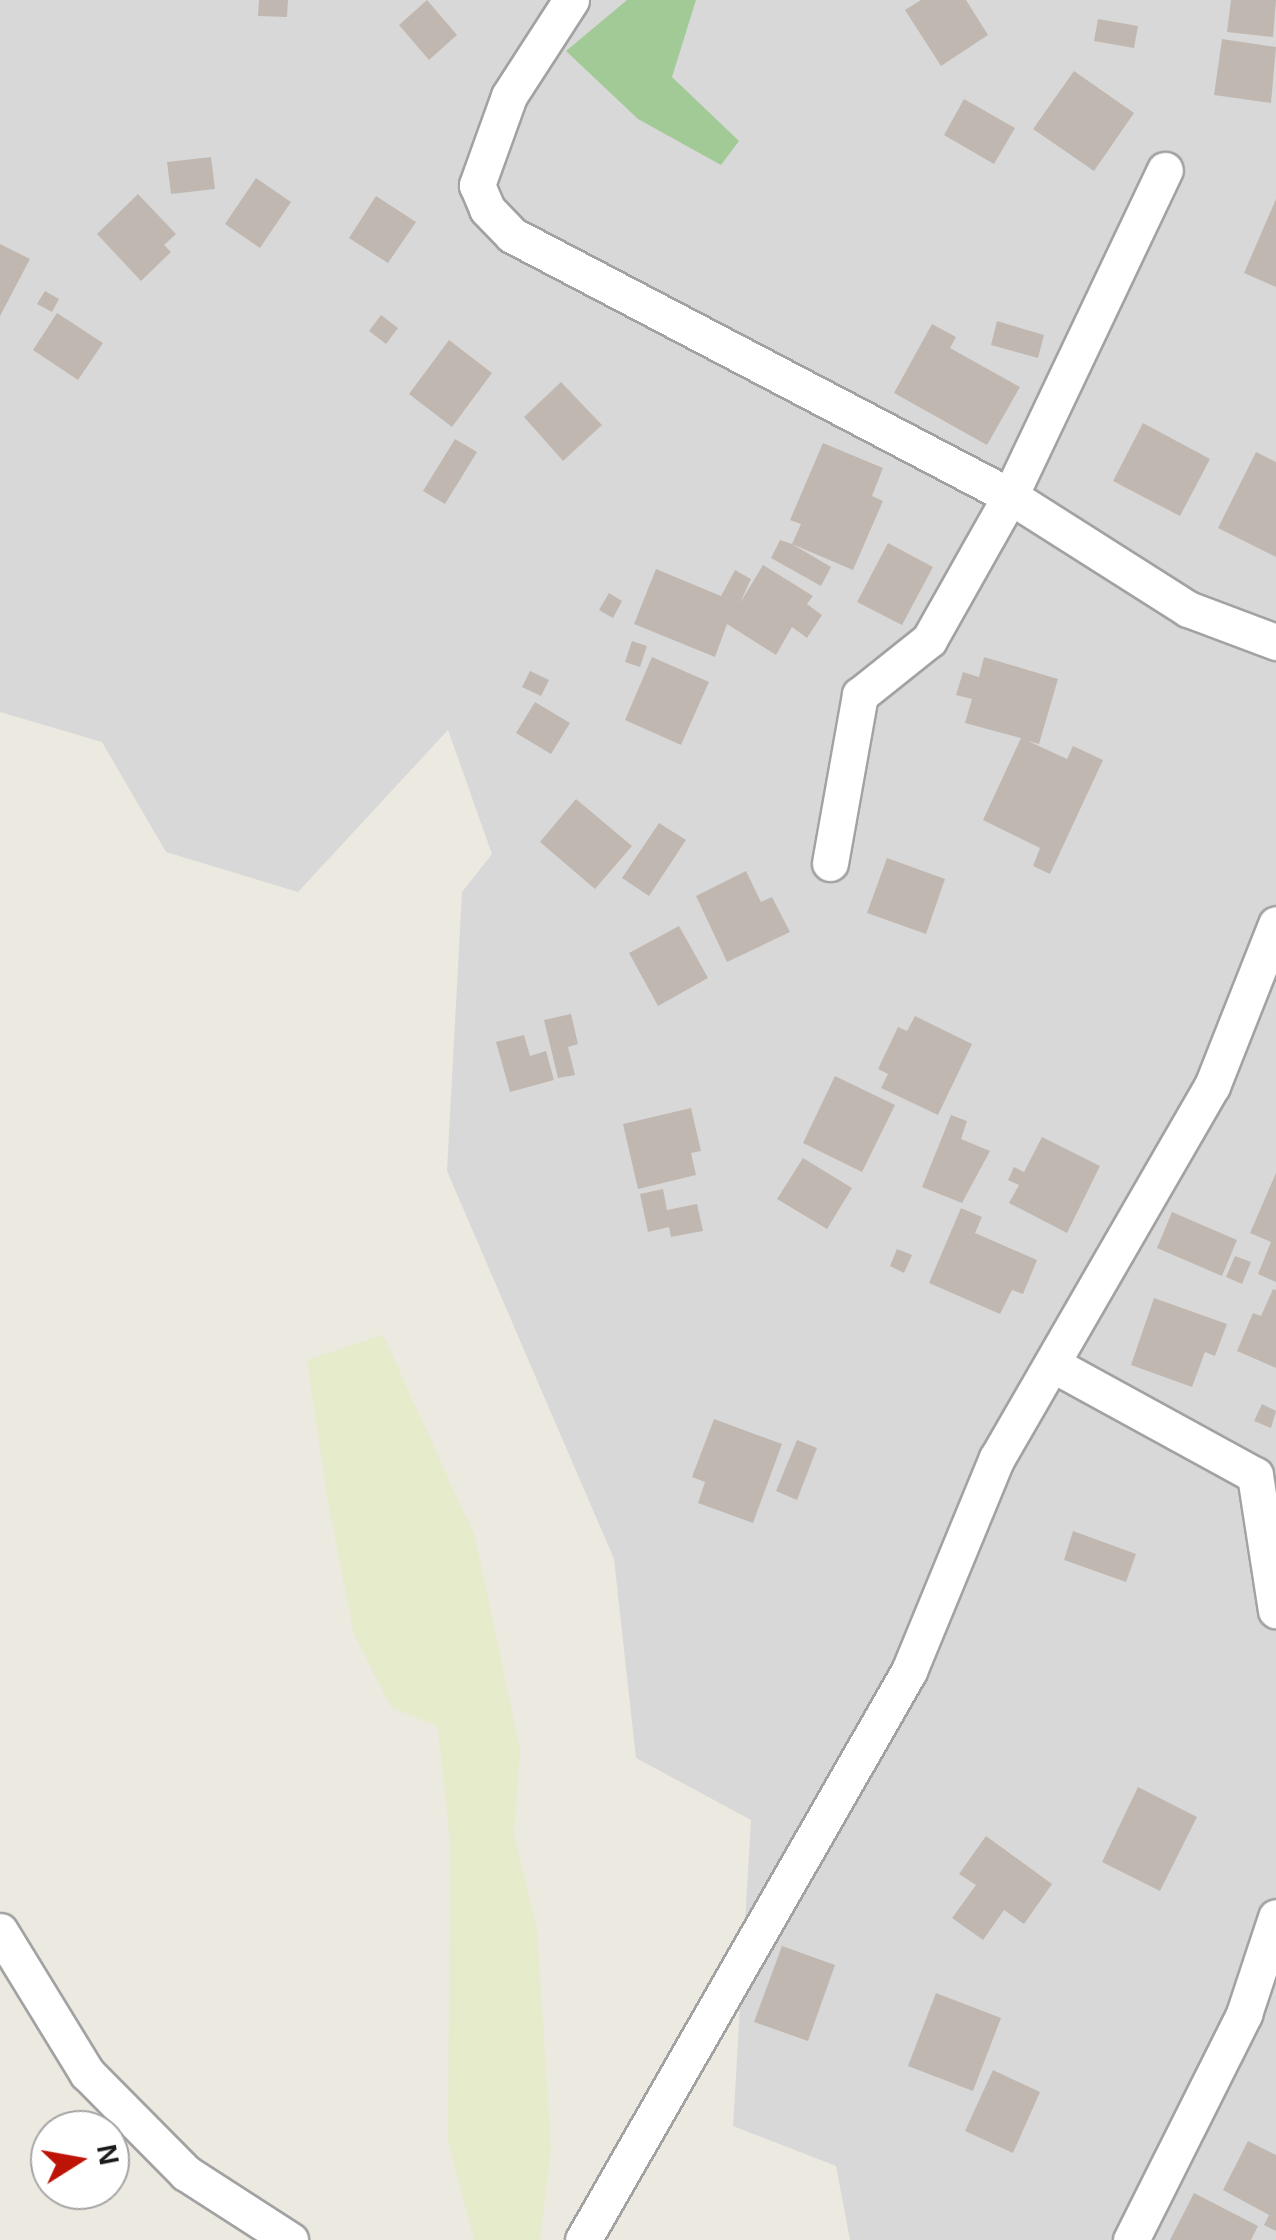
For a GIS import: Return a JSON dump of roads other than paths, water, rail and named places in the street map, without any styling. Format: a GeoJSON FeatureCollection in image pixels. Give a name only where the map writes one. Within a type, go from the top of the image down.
{"type":"FeatureCollection","features":[{"type":"Feature","properties":{"kind":"street"},"geometry":{"type":"LineString","coordinates":[[571,0],[509,96],[477,185],[487,208],[512,235],[1010,496],[1188,609],[1276,642]]}},
{"type":"Feature","properties":{"kind":"street"},"geometry":{"type":"LineString","coordinates":[[830,863],[860,695],[928,640],[1010,496],[1165,170]]}},
{"type":"Feature","properties":{"kind":"street"},"geometry":{"type":"LineString","coordinates":[[584,2240],[909,1671],[997,1458],[1212,1086],[1276,924]]}},
{"type":"Feature","properties":{"kind":"street"},"geometry":{"type":"LineString","coordinates":[[1054,1364],[1255,1476],[1276,1610]]}},
{"type":"Feature","properties":{"kind":"street"},"geometry":{"type":"LineString","coordinates":[[1131,2240],[1244,2014],[1276,1917]]}},
{"type":"Feature","properties":{"kind":"street"},"geometry":{"type":"LineString","coordinates":[[0,1931],[87,2073],[186,2173],[290,2240]]}}]}
